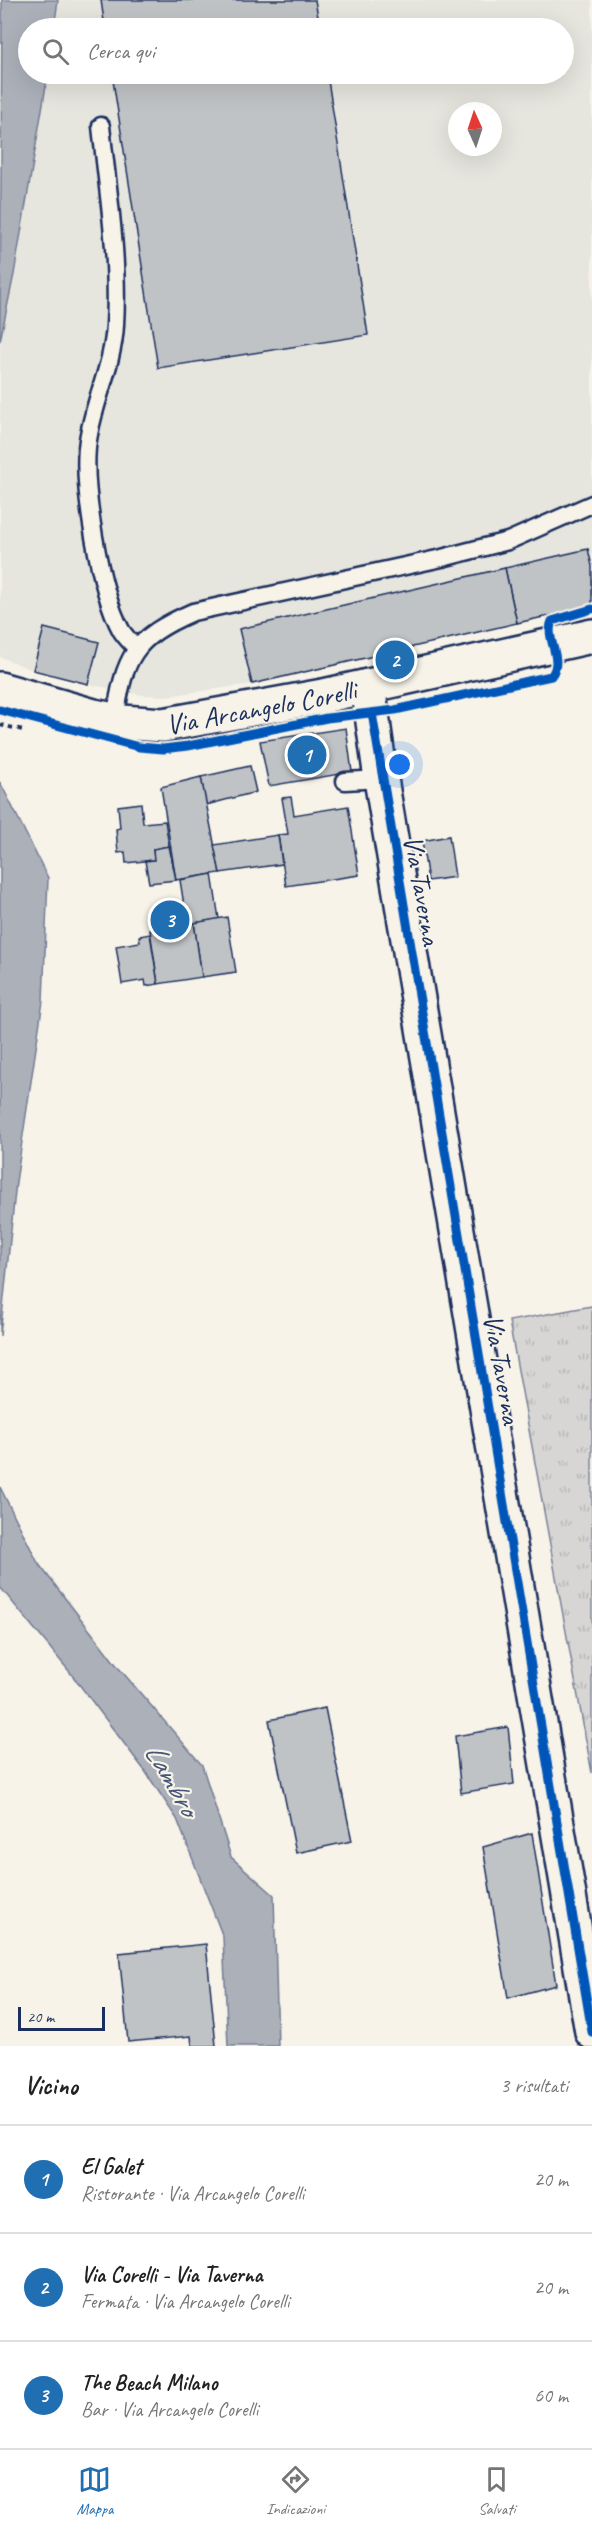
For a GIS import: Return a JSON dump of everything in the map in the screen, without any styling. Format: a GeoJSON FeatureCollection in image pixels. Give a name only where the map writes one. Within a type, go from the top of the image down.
{"type":"FeatureCollection","features":[{"type":"Feature","properties":{"kind":"street","name":"Via Arcangelo Corelli"},"geometry":{"type":"LineString","coordinates":[[0,689],[115,720],[163,725],[368,686],[592,636]]}},
{"type":"Feature","properties":{"kind":"street","name":"Via Taverna"},"geometry":{"type":"LineString","coordinates":[[368,686],[381,778],[592,2032]]}},
{"type":"Feature","properties":{"kind":"lane"},"geometry":{"type":"LineString","coordinates":[[101,126],[117,274],[115,328],[110,362],[94,408],[87,442],[90,505],[101,572],[113,613],[123,633],[136,648]]}},
{"type":"Feature","properties":{"kind":"lane"},"geometry":{"type":"LineString","coordinates":[[115,720],[119,690],[136,648],[164,625],[193,612],[442,558],[508,541],[592,504]]}},
{"type":"Feature","properties":{"kind":"lane"},"geometry":{"type":"LineString","coordinates":[[345,781],[381,778]]}},
{"type":"Feature","properties":{"kind":"shaded area"},"geometry":{"type":"Polygon","coordinates":[[[58,0],[592,0],[592,606],[252,684],[166,696],[142,695],[88,684],[33,670],[0,657],[0,341],[14,274],[46,84],[574,84],[574,18],[55,18],[58,0]]]}},
{"type":"Feature","properties":{"kind":"green space"},"geometry":{"type":"Polygon","coordinates":[[[592,1306],[592,1773],[509,1321],[592,1306]]]}},
{"type":"Feature","properties":{"kind":"water"},"geometry":{"type":"Polygon","coordinates":[[[2,0],[58,0],[55,18],[18,18],[18,84],[46,84],[14,274],[0,341],[2,0]]]}},
{"type":"Feature","properties":{"kind":"water"},"geometry":{"type":"Polygon","coordinates":[[[0,782],[48,878],[43,1001],[16,1182],[0,1336],[0,782]]]}},
{"type":"Feature","properties":{"kind":"water","name":"Lambro"},"geometry":{"type":"Polygon","coordinates":[[[0,1487],[38,1563],[118,1667],[202,1765],[231,1857],[274,1895],[278,2046],[228,2046],[223,1937],[177,1819],[145,1771],[69,1671],[0,1587],[0,1487]]]}},
{"type":"Feature","properties":{"kind":"building"},"geometry":{"type":"Polygon","coordinates":[[[101,0],[315,0],[318,18],[104,18],[101,0]]]}},
{"type":"Feature","properties":{"kind":"building"},"geometry":{"type":"Polygon","coordinates":[[[114,84],[329,84],[368,335],[158,368],[114,84]]]}},
{"type":"Feature","properties":{"kind":"building"},"geometry":{"type":"Polygon","coordinates":[[[588,549],[592,566],[592,606],[517,623],[505,568],[588,549]]]}},
{"type":"Feature","properties":{"kind":"building"},"geometry":{"type":"Polygon","coordinates":[[[505,568],[517,623],[252,684],[239,629],[505,568]]]}},
{"type":"Feature","properties":{"kind":"building"},"geometry":{"type":"Polygon","coordinates":[[[44,628],[99,642],[88,684],[33,670],[44,628]]]}},
{"type":"Feature","properties":{"kind":"building"},"geometry":{"type":"Polygon","coordinates":[[[346,728],[352,772],[269,786],[260,741],[346,728]]]}},
{"type":"Feature","properties":{"kind":"building"},"geometry":{"type":"Polygon","coordinates":[[[250,766],[256,792],[206,805],[201,777],[250,766]]]}},
{"type":"Feature","properties":{"kind":"building"},"geometry":{"type":"Polygon","coordinates":[[[201,777],[220,873],[176,880],[161,787],[201,777]]]}},
{"type":"Feature","properties":{"kind":"building"},"geometry":{"type":"Polygon","coordinates":[[[291,797],[294,815],[348,806],[359,875],[286,886],[278,835],[288,834],[282,798],[291,797]]]}},
{"type":"Feature","properties":{"kind":"building"},"geometry":{"type":"Polygon","coordinates":[[[141,803],[143,823],[165,821],[169,846],[153,849],[154,860],[126,863],[125,852],[118,853],[116,829],[120,828],[118,806],[141,803]]]}},
{"type":"Feature","properties":{"kind":"building"},"geometry":{"type":"Polygon","coordinates":[[[278,835],[282,864],[220,873],[214,845],[278,835]]]}},
{"type":"Feature","properties":{"kind":"building"},"geometry":{"type":"Polygon","coordinates":[[[449,836],[455,877],[428,881],[422,841],[449,836]]]}},
{"type":"Feature","properties":{"kind":"building"},"geometry":{"type":"Polygon","coordinates":[[[169,846],[176,880],[149,883],[145,861],[154,860],[153,849],[169,846]]]}},
{"type":"Feature","properties":{"kind":"building"},"geometry":{"type":"Polygon","coordinates":[[[212,874],[219,919],[187,924],[180,880],[212,874]]]}},
{"type":"Feature","properties":{"kind":"building"},"geometry":{"type":"Polygon","coordinates":[[[227,917],[236,972],[202,977],[194,923],[227,917]]]}},
{"type":"Feature","properties":{"kind":"building"},"geometry":{"type":"Polygon","coordinates":[[[194,923],[202,977],[158,984],[150,930],[194,923]]]}},
{"type":"Feature","properties":{"kind":"building"},"geometry":{"type":"Polygon","coordinates":[[[150,934],[158,984],[146,986],[145,980],[122,984],[116,946],[140,942],[139,936],[150,934]]]}},
{"type":"Feature","properties":{"kind":"building"},"geometry":{"type":"Polygon","coordinates":[[[325,1708],[352,1841],[296,1853],[269,1720],[325,1708]]]}},
{"type":"Feature","properties":{"kind":"building"},"geometry":{"type":"Polygon","coordinates":[[[508,1727],[514,1784],[461,1793],[455,1736],[508,1727]]]}},
{"type":"Feature","properties":{"kind":"building"},"geometry":{"type":"Polygon","coordinates":[[[532,1833],[556,1985],[508,1998],[483,1847],[532,1833]]]}},
{"type":"Feature","properties":{"kind":"building"},"geometry":{"type":"Polygon","coordinates":[[[206,1944],[216,2046],[192,2046],[191,2036],[128,2042],[119,1953],[206,1944]]]}},
{"type":"Feature","properties":{"kind":"cycle path"},"geometry":{"type":"LineString","coordinates":[[0,710],[139,747],[163,749],[188,746],[327,718],[395,710],[551,676],[556,663],[550,635],[552,621],[592,609]]}},
{"type":"Feature","properties":{"kind":"cycle path"},"geometry":{"type":"LineString","coordinates":[[372,713],[592,2032]]}},
{"type":"Feature","properties":{"kind":"place","name":"Via Corelli - Via Taverna"},"geometry":{"type":"Point","coordinates":[395,660]}},
{"type":"Feature","properties":{"kind":"place","name":"El Galet"},"geometry":{"type":"Point","coordinates":[307,755]}},
{"type":"Feature","properties":{"kind":"place","name":"The Beach Milano"},"geometry":{"type":"Point","coordinates":[170,920]}}]}
